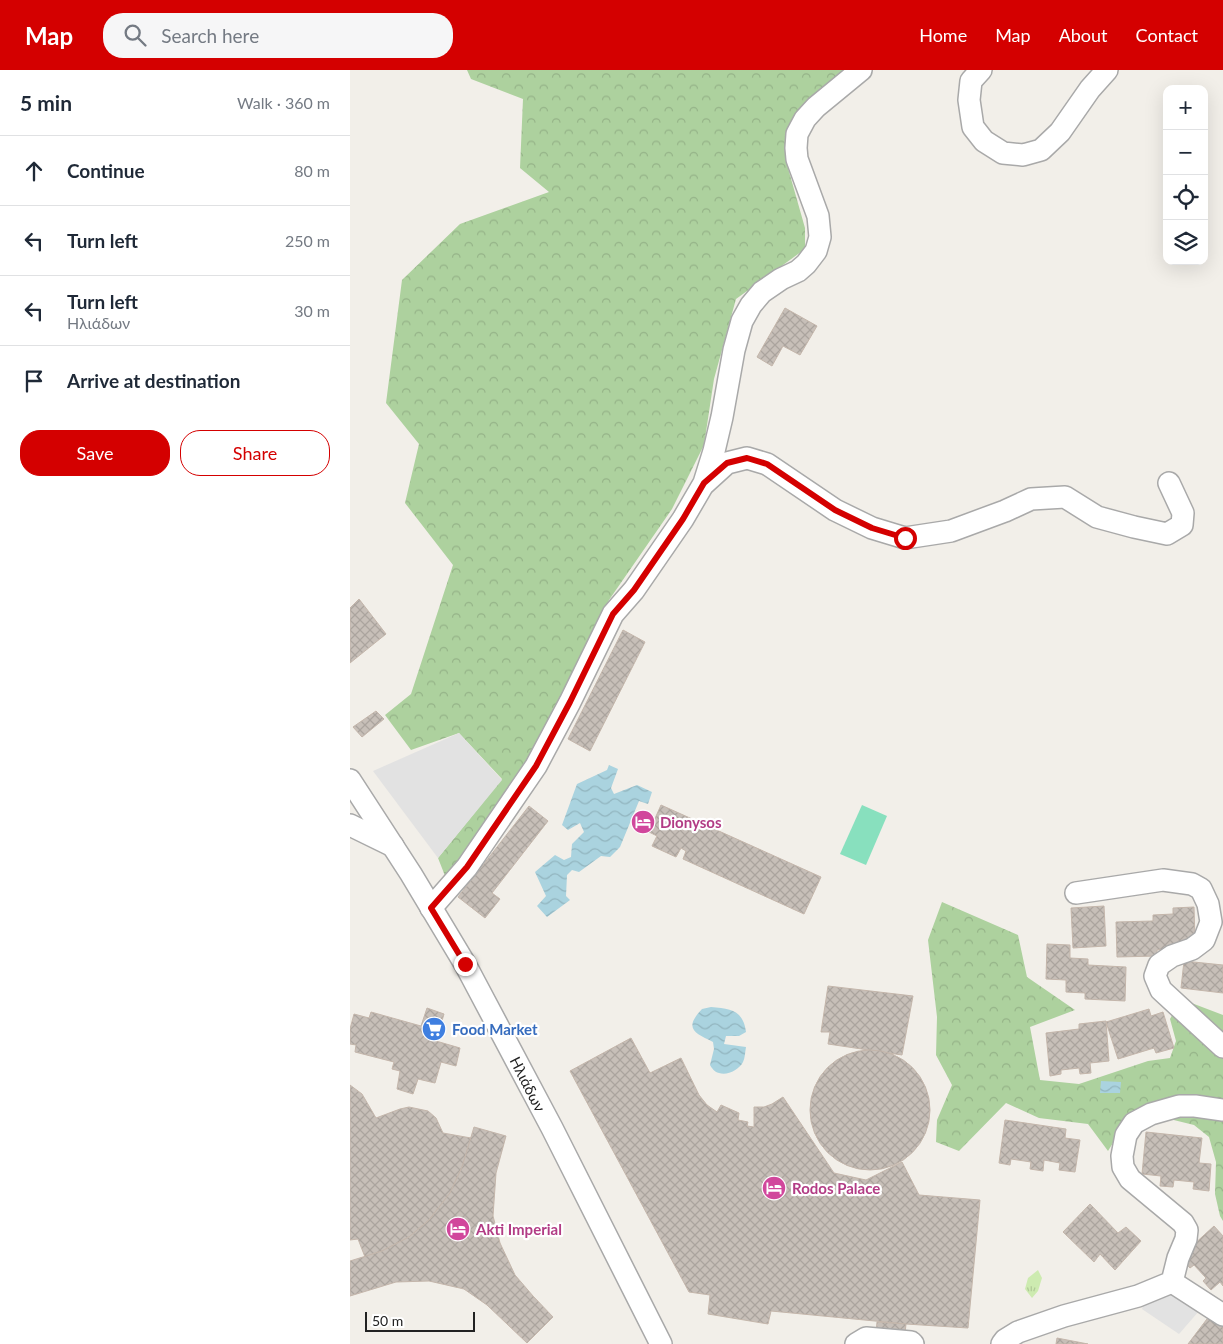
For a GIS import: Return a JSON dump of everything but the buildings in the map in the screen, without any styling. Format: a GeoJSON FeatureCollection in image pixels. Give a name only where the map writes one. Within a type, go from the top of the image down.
{"type":"FeatureCollection","features":[{"type":"Feature","properties":{"kind":"street"},"geometry":{"type":"LineString","coordinates":[[431,908],[467,867],[536,766],[613,614],[640,582],[683,519],[704,483],[722,417],[734,350],[742,321],[751,305],[762,292],[781,279],[798,271],[806,264],[816,251],[820,237],[818,216],[798,159],[796,148],[797,134],[805,119],[816,107],[861,70]]}},
{"type":"Feature","properties":{"kind":"street"},"geometry":{"type":"LineString","coordinates":[[981,70],[971,81],[970,100],[973,127],[984,141],[1003,153],[1024,154],[1042,150],[1060,132],[1090,89],[1106,70]]}},
{"type":"Feature","properties":{"kind":"street"},"geometry":{"type":"LineString","coordinates":[[704,483],[727,463],[747,458],[767,464],[835,510],[872,528],[905,538],[951,531],[1031,499],[1064,497],[1097,517],[1167,534],[1182,525],[1183,514],[1169,483]]}},
{"type":"Feature","properties":{"kind":"street","name":"Ηλιάδων"},"geometry":{"type":"LineString","coordinates":[[350,781],[394,846],[465,964],[661,1344]]}},
{"type":"Feature","properties":{"kind":"street"},"geometry":{"type":"LineString","coordinates":[[350,825],[394,846]]}},
{"type":"Feature","properties":{"kind":"street"},"geometry":{"type":"LineString","coordinates":[[1076,893],[1163,880],[1192,884],[1201,889],[1208,904],[1211,922],[1204,940],[1192,949],[1172,956],[1159,965],[1155,976],[1161,990],[1223,1047]]}},
{"type":"Feature","properties":{"kind":"street"},"geometry":{"type":"LineString","coordinates":[[1172,1282],[1178,1258],[1186,1239],[1187,1230],[1183,1223],[1130,1180],[1123,1168],[1122,1156],[1126,1135],[1134,1123],[1151,1114],[1179,1106],[1223,1110]]}},
{"type":"Feature","properties":{"kind":"street"},"geometry":{"type":"LineString","coordinates":[[1172,1282],[1223,1315]]}},
{"type":"Feature","properties":{"kind":"street"},"geometry":{"type":"LineString","coordinates":[[1002,1344],[1018,1332],[1064,1316],[1138,1296],[1172,1282]]}},
{"type":"Feature","properties":{"kind":"street"},"geometry":{"type":"LineString","coordinates":[[856,1344],[866,1338],[911,1342],[913,1344]]}},
{"type":"Feature","properties":{"kind":"green space"},"geometry":{"type":"Polygon","coordinates":[[[467,70],[847,70],[790,122],[786,161],[805,228],[805,249],[736,299],[714,379],[704,445],[672,509],[609,600],[537,761],[451,891],[438,858],[502,779],[459,733],[411,750],[385,715],[411,694],[453,565],[405,503],[419,444],[386,403],[402,280],[460,224],[549,192],[520,168],[523,99],[471,79],[467,70]]]}},
{"type":"Feature","properties":{"kind":"green space"},"geometry":{"type":"Polygon","coordinates":[[[862,805],[887,816],[866,865],[840,854],[862,805]]]}},
{"type":"Feature","properties":{"kind":"green space"},"geometry":{"type":"Polygon","coordinates":[[[942,902],[1018,935],[1027,977],[1075,1010],[1030,1027],[1040,1080],[1079,1084],[1148,1061],[1170,1058],[1176,1041],[1170,1019],[1181,999],[1223,1015],[1223,1221],[1215,1194],[1216,1162],[1209,1137],[1194,1125],[1133,1110],[1108,1151],[1088,1124],[1039,1118],[1006,1103],[959,1151],[936,1142],[937,1120],[952,1085],[936,1055],[937,1017],[928,940],[942,902]]]}},
{"type":"Feature","properties":{"kind":"green space"},"geometry":{"type":"Polygon","coordinates":[[[1038,1270],[1042,1278],[1038,1291],[1032,1298],[1025,1289],[1028,1278],[1038,1270]]]}},
{"type":"Feature","properties":{"kind":"shaded area"},"geometry":{"type":"Polygon","coordinates":[[[459,733],[502,780],[438,858],[373,771],[459,733]]]}},
{"type":"Feature","properties":{"kind":"shaded area"},"geometry":{"type":"Polygon","coordinates":[[[1171,1293],[1199,1311],[1179,1334],[1142,1309],[1144,1303],[1171,1293]]]}},
{"type":"Feature","properties":{"kind":"water"},"geometry":{"type":"Polygon","coordinates":[[[609,765],[618,769],[611,788],[614,794],[637,785],[652,792],[648,804],[639,801],[620,847],[610,857],[601,856],[579,872],[572,870],[567,875],[566,896],[570,900],[547,917],[537,906],[546,896],[535,872],[555,855],[564,860],[571,857],[572,844],[584,832],[580,823],[568,830],[562,825],[577,784],[607,770],[609,765]]]}},
{"type":"Feature","properties":{"kind":"water"},"geometry":{"type":"Polygon","coordinates":[[[711,1007],[735,1012],[742,1019],[746,1032],[739,1036],[726,1036],[724,1044],[746,1047],[743,1062],[736,1070],[729,1073],[722,1074],[712,1069],[710,1065],[714,1049],[713,1042],[697,1033],[692,1026],[693,1021],[702,1009],[711,1007]]]}},
{"type":"Feature","properties":{"kind":"water"},"geometry":{"type":"Polygon","coordinates":[[[1101,1081],[1121,1082],[1120,1093],[1100,1093],[1101,1081]]]}},
{"type":"Feature","properties":{"kind":"place","name":"Dionysos"},"geometry":{"type":"Point","coordinates":[643,822]}},
{"type":"Feature","properties":{"kind":"place","name":"Food Market"},"geometry":{"type":"Point","coordinates":[434,1029]}},
{"type":"Feature","properties":{"kind":"place","name":"Rodos Palace"},"geometry":{"type":"Point","coordinates":[774,1188]}},
{"type":"Feature","properties":{"kind":"place","name":"Akti Imperial"},"geometry":{"type":"Point","coordinates":[458,1229]}},
{"type":"Feature","properties":{"kind":"route"},"geometry":{"type":"LineString","coordinates":[[465,964],[431,908],[467,867],[536,766],[613,614],[634,590],[683,519],[704,483],[727,463],[747,458],[767,464],[835,510],[872,528],[905,538]]}}]}
